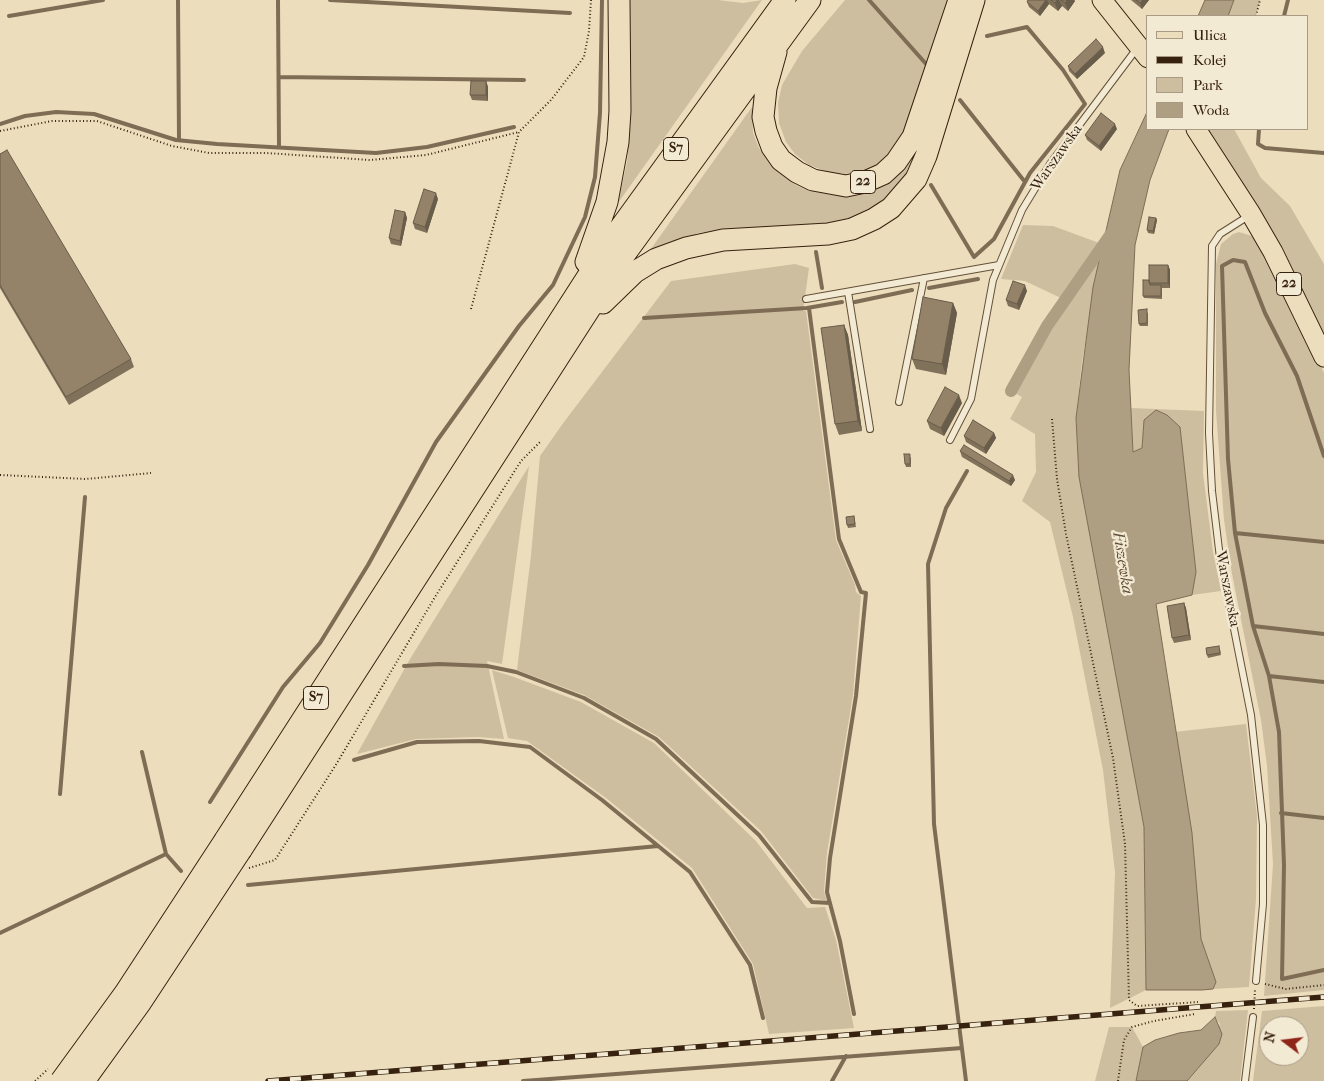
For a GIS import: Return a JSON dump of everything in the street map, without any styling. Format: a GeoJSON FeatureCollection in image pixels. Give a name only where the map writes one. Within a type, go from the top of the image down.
{"type":"FeatureCollection","features":[{"type":"Feature","properties":{"kind":"highway"},"geometry":{"type":"LineString","coordinates":[[571,302],[604,210],[614,171],[620,111],[619,0]]}},
{"type":"Feature","properties":{"kind":"highway","name":"S7"},"geometry":{"type":"LineString","coordinates":[[84,1081],[141,1002],[233,845],[571,302],[610,242],[786,0]]}},
{"type":"Feature","properties":{"kind":"highway","name":"S7"},"geometry":{"type":"LineString","coordinates":[[61,1081],[233,845],[625,254],[779,40],[810,0]]}},
{"type":"Feature","properties":{"kind":"highway","name":"22"},"geometry":{"type":"LineString","coordinates":[[779,40],[766,88],[763,117],[772,147],[781,160],[812,180],[846,186],[865,182],[883,174],[896,162],[913,137],[959,0]]}},
{"type":"Feature","properties":{"kind":"highway"},"geometry":{"type":"LineString","coordinates":[[580,323],[635,272],[656,259],[686,248],[723,240],[828,234],[852,229],[874,219],[890,208],[916,179],[926,156],[974,0]]}},
{"type":"Feature","properties":{"kind":"main road","name":"Warszawska"},"geometry":{"type":"LineString","coordinates":[[1102,0],[1143,52]]}},
{"type":"Feature","properties":{"kind":"main road","name":"22"},"geometry":{"type":"LineString","coordinates":[[1197,130],[1251,214],[1273,252],[1324,357]]}},
{"type":"Feature","properties":{"kind":"lane","name":"Warszawska"},"geometry":{"type":"LineString","coordinates":[[950,440],[971,399],[993,280],[1022,210],[1050,164],[1143,52]]}},
{"type":"Feature","properties":{"kind":"lane","name":"Warszawska"},"geometry":{"type":"LineString","coordinates":[[1251,214],[1220,234],[1212,246],[1209,432],[1212,491],[1220,558],[1251,715],[1263,825],[1263,904],[1256,981]]}},
{"type":"Feature","properties":{"kind":"lane"},"geometry":{"type":"LineString","coordinates":[[806,299],[999,264]]}},
{"type":"Feature","properties":{"kind":"lane"},"geometry":{"type":"LineString","coordinates":[[899,402],[924,278]]}},
{"type":"Feature","properties":{"kind":"lane"},"geometry":{"type":"LineString","coordinates":[[848,292],[870,429]]}},
{"type":"Feature","properties":{"kind":"lane"},"geometry":{"type":"LineString","coordinates":[[1246,1081],[1253,1017]]}},
{"type":"Feature","properties":{"kind":"path"},"geometry":{"type":"LineString","coordinates":[[0,131],[52,121],[97,121],[172,146],[209,153],[266,152],[370,160],[426,155],[519,132],[552,100],[584,57],[589,31],[591,0]]}},
{"type":"Feature","properties":{"kind":"path"},"geometry":{"type":"LineString","coordinates":[[1256,15],[1260,0]]}},
{"type":"Feature","properties":{"kind":"path"},"geometry":{"type":"LineString","coordinates":[[471,308],[519,132]]}},
{"type":"Feature","properties":{"kind":"path"},"geometry":{"type":"LineString","coordinates":[[1052,419],[1057,479],[1066,534],[1113,758],[1125,844],[1129,1000],[1137,1006],[1198,1002]]}},
{"type":"Feature","properties":{"kind":"path"},"geometry":{"type":"LineString","coordinates":[[0,475],[86,479],[151,473]]}},
{"type":"Feature","properties":{"kind":"path"},"geometry":{"type":"LineString","coordinates":[[1253,1017],[1256,981],[1286,990],[1324,985]]}},
{"type":"Feature","properties":{"kind":"path"},"geometry":{"type":"LineString","coordinates":[[1118,1081],[1124,1040],[1132,1028],[1154,1021],[1194,1014]]}},
{"type":"Feature","properties":{"kind":"green space"},"geometry":{"type":"Polygon","coordinates":[[[629,0],[718,0],[743,3],[762,0],[618,203],[627,162],[631,117],[629,0]]]}},
{"type":"Feature","properties":{"kind":"green space"},"geometry":{"type":"Polygon","coordinates":[[[845,0],[949,0],[903,138],[888,157],[869,170],[845,174],[828,172],[809,165],[795,154],[786,142],[779,123],[778,103],[782,85],[802,51],[845,0]]]}},
{"type":"Feature","properties":{"kind":"green space"},"geometry":{"type":"Polygon","coordinates":[[[1234,0],[1260,0],[1256,15],[1228,15],[1234,0]]]}},
{"type":"Feature","properties":{"kind":"green space"},"geometry":{"type":"Polygon","coordinates":[[[752,107],[753,133],[759,148],[777,170],[796,185],[809,191],[840,196],[864,193],[877,188],[896,175],[920,141],[907,172],[896,189],[880,205],[858,216],[832,223],[730,229],[698,233],[648,253],[752,107]]]}},
{"type":"Feature","properties":{"kind":"green space"},"geometry":{"type":"Polygon","coordinates":[[[1203,130],[1235,130],[1261,178],[1290,206],[1324,264],[1324,342],[1203,130]]]}},
{"type":"Feature","properties":{"kind":"green space"},"geometry":{"type":"Polygon","coordinates":[[[1023,225],[1053,226],[1102,244],[1082,362],[1076,418],[1079,477],[1144,827],[1146,990],[1110,1008],[1115,872],[1103,770],[1073,617],[1050,522],[1022,501],[1036,472],[1035,434],[1010,419],[1022,397],[1011,391],[1047,326],[1065,300],[1025,281],[1001,279],[1023,225]]]}},
{"type":"Feature","properties":{"kind":"green space"},"geometry":{"type":"Polygon","coordinates":[[[1239,232],[1255,237],[1287,291],[1324,373],[1324,990],[1264,996],[1273,864],[1267,766],[1261,720],[1232,574],[1224,520],[1216,411],[1216,264],[1221,244],[1233,234],[1239,232]]]}},
{"type":"Feature","properties":{"kind":"green space"},"geometry":{"type":"Polygon","coordinates":[[[795,264],[809,268],[803,311],[806,311],[836,540],[855,585],[856,592],[861,596],[853,695],[827,853],[824,891],[827,901],[813,898],[761,831],[659,737],[584,695],[517,670],[531,555],[540,456],[671,281],[795,264]]]}},
{"type":"Feature","properties":{"kind":"green space"},"geometry":{"type":"Polygon","coordinates":[[[1131,408],[1204,411],[1203,473],[1213,552],[1221,591],[1192,595],[1196,572],[1180,427],[1144,420],[1142,448],[1133,452],[1131,408]]]}},
{"type":"Feature","properties":{"kind":"green space"},"geometry":{"type":"Polygon","coordinates":[[[529,466],[502,664],[487,661],[504,739],[478,737],[416,739],[357,754],[410,659],[529,466]]]}},
{"type":"Feature","properties":{"kind":"green space"},"geometry":{"type":"Polygon","coordinates":[[[492,670],[581,702],[654,743],[756,841],[807,908],[825,907],[836,940],[854,1028],[769,1034],[753,964],[692,868],[606,798],[527,741],[508,738],[492,670]]]}},
{"type":"Feature","properties":{"kind":"green space"},"geometry":{"type":"Polygon","coordinates":[[[1246,724],[1257,816],[1256,899],[1249,987],[1213,989],[1216,982],[1201,939],[1192,834],[1174,732],[1246,724]]]}},
{"type":"Feature","properties":{"kind":"green space"},"geometry":{"type":"Polygon","coordinates":[[[1324,1006],[1324,1081],[1253,1081],[1259,1034],[1259,1066],[1309,1066],[1309,1016],[1261,1016],[1262,1011],[1324,1006]]]}},
{"type":"Feature","properties":{"kind":"green space"},"geometry":{"type":"Polygon","coordinates":[[[1248,1010],[1240,1081],[1187,1081],[1202,1064],[1220,1024],[1215,1017],[1216,1011],[1248,1010]]]}},
{"type":"Feature","properties":{"kind":"green space"},"geometry":{"type":"Polygon","coordinates":[[[1109,1027],[1132,1027],[1143,1047],[1136,1081],[1095,1081],[1109,1027]]]}},
{"type":"Feature","properties":{"kind":"water"},"geometry":{"type":"Polygon","coordinates":[[[1205,0],[1234,0],[1228,15],[1198,15],[1205,0]]]}},
{"type":"Feature","properties":{"kind":"water","name":"Fiszewka"},"geometry":{"type":"Polygon","coordinates":[[[1146,114],[1146,130],[1169,130],[1150,180],[1135,245],[1129,370],[1133,452],[1142,448],[1144,420],[1156,410],[1167,415],[1180,427],[1196,572],[1192,595],[1156,604],[1192,833],[1201,939],[1216,982],[1213,989],[1146,990],[1144,827],[1079,477],[1076,418],[1093,287],[1120,170],[1146,114]]]}},
{"type":"Feature","properties":{"kind":"water"},"geometry":{"type":"Polygon","coordinates":[[[1215,1017],[1222,1034],[1219,1044],[1187,1081],[1136,1081],[1143,1047],[1155,1040],[1179,1033],[1201,1030],[1215,1017]]]}},
{"type":"Feature","properties":{"kind":"building"},"geometry":{"type":"Polygon","coordinates":[[[1028,0],[1046,0],[1038,11],[1027,2],[1028,0]]]}},
{"type":"Feature","properties":{"kind":"building"},"geometry":{"type":"Polygon","coordinates":[[[1096,39],[1103,47],[1075,74],[1068,66],[1096,39]]]}},
{"type":"Feature","properties":{"kind":"building"},"geometry":{"type":"Polygon","coordinates":[[[471,81],[486,81],[486,95],[470,95],[471,81]]]}},
{"type":"Feature","properties":{"kind":"building"},"geometry":{"type":"Polygon","coordinates":[[[1101,113],[1115,124],[1099,146],[1085,135],[1101,113]]]}},
{"type":"Feature","properties":{"kind":"building"},"geometry":{"type":"Polygon","coordinates":[[[7,150],[131,359],[66,397],[0,285],[0,154],[7,150]]]}},
{"type":"Feature","properties":{"kind":"building"},"geometry":{"type":"Polygon","coordinates":[[[424,189],[436,193],[425,227],[413,223],[424,189]]]}},
{"type":"Feature","properties":{"kind":"building"},"geometry":{"type":"Polygon","coordinates":[[[395,210],[405,212],[400,241],[389,238],[395,210]]]}},
{"type":"Feature","properties":{"kind":"building"},"geometry":{"type":"Polygon","coordinates":[[[1149,217],[1156,218],[1153,231],[1147,230],[1149,217]]]}},
{"type":"Feature","properties":{"kind":"building"},"geometry":{"type":"Polygon","coordinates":[[[1149,265],[1168,265],[1168,283],[1149,283],[1149,265]]]}},
{"type":"Feature","properties":{"kind":"building"},"geometry":{"type":"Polygon","coordinates":[[[1143,280],[1149,280],[1150,285],[1161,285],[1161,296],[1143,296],[1143,280]]]}},
{"type":"Feature","properties":{"kind":"building"},"geometry":{"type":"Polygon","coordinates":[[[1013,281],[1025,285],[1017,304],[1006,300],[1013,281]]]}},
{"type":"Feature","properties":{"kind":"building"},"geometry":{"type":"Polygon","coordinates":[[[923,297],[953,303],[942,364],[912,359],[923,297]]]}},
{"type":"Feature","properties":{"kind":"building"},"geometry":{"type":"Polygon","coordinates":[[[1147,309],[1147,323],[1139,324],[1138,310],[1147,309]]]}},
{"type":"Feature","properties":{"kind":"building"},"geometry":{"type":"Polygon","coordinates":[[[844,325],[858,421],[835,424],[821,328],[844,325]]]}},
{"type":"Feature","properties":{"kind":"building"},"geometry":{"type":"Polygon","coordinates":[[[945,387],[959,395],[941,428],[927,421],[945,387]]]}},
{"type":"Feature","properties":{"kind":"building"},"geometry":{"type":"Polygon","coordinates":[[[973,420],[994,433],[984,448],[964,436],[973,420]]]}},
{"type":"Feature","properties":{"kind":"building"},"geometry":{"type":"Polygon","coordinates":[[[964,445],[1013,475],[1009,481],[960,451],[964,445]]]}},
{"type":"Feature","properties":{"kind":"building"},"geometry":{"type":"Polygon","coordinates":[[[904,454],[910,454],[910,464],[905,464],[904,454]]]}},
{"type":"Feature","properties":{"kind":"building"},"geometry":{"type":"Polygon","coordinates":[[[854,516],[855,524],[847,525],[846,517],[854,516]]]}},
{"type":"Feature","properties":{"kind":"building"},"geometry":{"type":"Polygon","coordinates":[[[1184,603],[1189,635],[1172,638],[1167,606],[1184,603]]]}},
{"type":"Feature","properties":{"kind":"building"},"geometry":{"type":"Polygon","coordinates":[[[1219,646],[1220,653],[1207,655],[1206,648],[1219,646]]]}},
{"type":"Feature","properties":{"kind":"waterway"},"geometry":{"type":"LineString","coordinates":[[9,16],[103,0]]}},
{"type":"Feature","properties":{"kind":"waterway"},"geometry":{"type":"LineString","coordinates":[[178,0],[179,140]]}},
{"type":"Feature","properties":{"kind":"waterway"},"geometry":{"type":"LineString","coordinates":[[278,0],[279,146]]}},
{"type":"Feature","properties":{"kind":"waterway"},"geometry":{"type":"LineString","coordinates":[[330,0],[570,13]]}},
{"type":"Feature","properties":{"kind":"waterway"},"geometry":{"type":"LineString","coordinates":[[210,802],[283,687],[320,643],[368,565],[436,442],[519,326],[553,285],[585,217],[595,177],[600,113],[602,0]]}},
{"type":"Feature","properties":{"kind":"waterway"},"geometry":{"type":"LineString","coordinates":[[869,0],[927,65]]}},
{"type":"Feature","properties":{"kind":"waterway"},"geometry":{"type":"LineString","coordinates":[[1284,15],[1288,0]]}},
{"type":"Feature","properties":{"kind":"waterway"},"geometry":{"type":"LineString","coordinates":[[931,185],[974,257],[994,239],[1030,173],[1085,104],[1063,70],[1027,27],[987,36]]}},
{"type":"Feature","properties":{"kind":"waterway"},"geometry":{"type":"LineString","coordinates":[[279,77],[524,80]]}},
{"type":"Feature","properties":{"kind":"waterway"},"geometry":{"type":"LineString","coordinates":[[960,100],[1025,182]]}},
{"type":"Feature","properties":{"kind":"waterway"},"geometry":{"type":"LineString","coordinates":[[0,124],[25,116],[56,112],[94,114],[176,140],[376,153],[427,147],[514,127]]}},
{"type":"Feature","properties":{"kind":"waterway"},"geometry":{"type":"LineString","coordinates":[[1259,130],[1258,144],[1265,148],[1324,153]]}},
{"type":"Feature","properties":{"kind":"waterway"},"geometry":{"type":"LineString","coordinates":[[1011,391],[1047,326],[1113,231]]}},
{"type":"Feature","properties":{"kind":"waterway"},"geometry":{"type":"LineString","coordinates":[[816,252],[822,288]]}},
{"type":"Feature","properties":{"kind":"waterway"},"geometry":{"type":"LineString","coordinates":[[1324,456],[1297,376],[1265,313],[1245,262],[1233,260],[1222,266],[1228,459],[1235,533],[1253,626],[1269,676],[1279,732],[1284,865],[1282,979],[1324,970]]}},
{"type":"Feature","properties":{"kind":"waterway"},"geometry":{"type":"LineString","coordinates":[[929,288],[978,279]]}},
{"type":"Feature","properties":{"kind":"waterway"},"geometry":{"type":"LineString","coordinates":[[855,302],[912,290]]}},
{"type":"Feature","properties":{"kind":"waterway"},"geometry":{"type":"LineString","coordinates":[[644,318],[807,308],[842,302]]}},
{"type":"Feature","properties":{"kind":"waterway"},"geometry":{"type":"LineString","coordinates":[[809,308],[839,539],[861,592],[866,593],[856,696],[830,858],[827,892],[840,941],[854,1014]]}},
{"type":"Feature","properties":{"kind":"waterway"},"geometry":{"type":"LineString","coordinates":[[966,1081],[934,824],[928,564],[946,508],[967,471]]}},
{"type":"Feature","properties":{"kind":"waterway"},"geometry":{"type":"LineString","coordinates":[[60,794],[85,497]]}},
{"type":"Feature","properties":{"kind":"waterway"},"geometry":{"type":"LineString","coordinates":[[1235,533],[1324,542]]}},
{"type":"Feature","properties":{"kind":"waterway"},"geometry":{"type":"LineString","coordinates":[[1253,626],[1324,634]]}},
{"type":"Feature","properties":{"kind":"waterway"},"geometry":{"type":"LineString","coordinates":[[404,666],[439,664],[487,666],[516,672],[584,698],[656,739],[759,835],[812,902],[830,903]]}},
{"type":"Feature","properties":{"kind":"waterway"},"geometry":{"type":"LineString","coordinates":[[1269,676],[1324,682]]}},
{"type":"Feature","properties":{"kind":"waterway"},"geometry":{"type":"LineString","coordinates":[[354,760],[417,742],[479,741],[530,747],[602,800],[690,872],[750,965],[763,1018]]}},
{"type":"Feature","properties":{"kind":"waterway"},"geometry":{"type":"LineString","coordinates":[[142,752],[166,854],[181,871]]}},
{"type":"Feature","properties":{"kind":"waterway"},"geometry":{"type":"LineString","coordinates":[[1281,813],[1324,818]]}},
{"type":"Feature","properties":{"kind":"waterway"},"geometry":{"type":"LineString","coordinates":[[248,885],[658,846]]}},
{"type":"Feature","properties":{"kind":"waterway"},"geometry":{"type":"LineString","coordinates":[[0,933],[166,854]]}},
{"type":"Feature","properties":{"kind":"waterway"},"geometry":{"type":"LineString","coordinates":[[523,1081],[962,1048]]}},
{"type":"Feature","properties":{"kind":"waterway"},"geometry":{"type":"LineString","coordinates":[[832,1081],[846,1056]]}},
{"type":"Feature","properties":{"kind":"railway"},"geometry":{"type":"LineString","coordinates":[[268,1081],[1324,997]]}}]}
